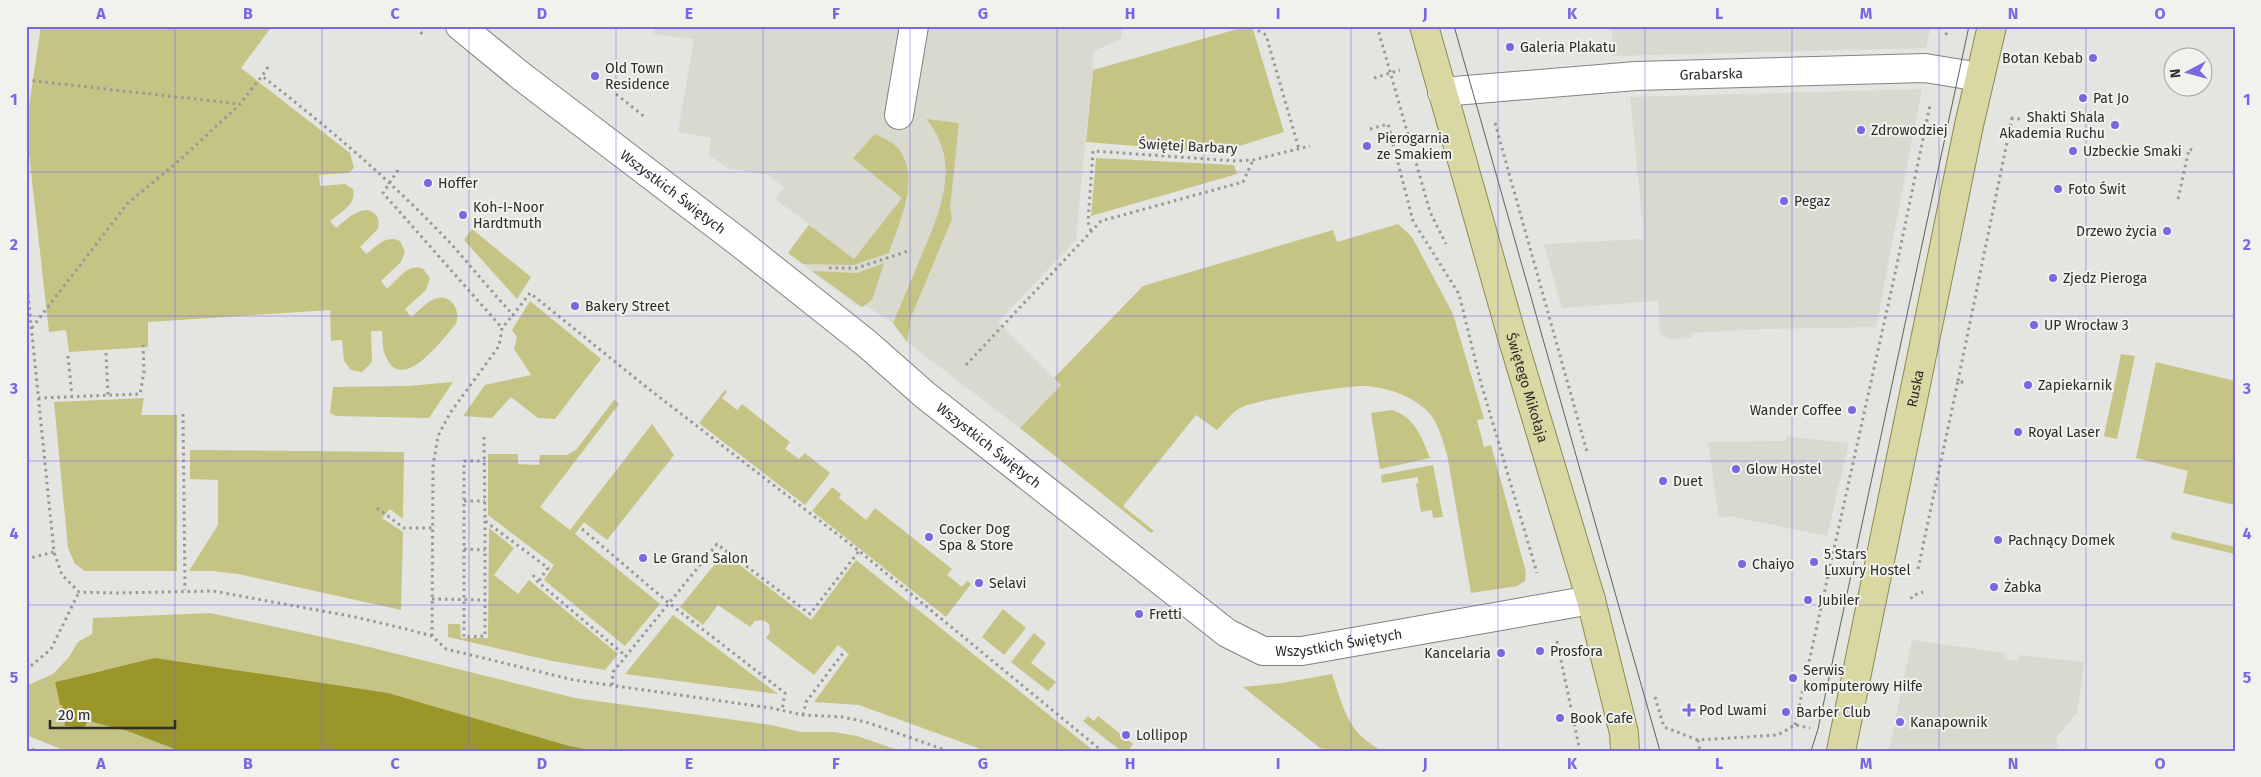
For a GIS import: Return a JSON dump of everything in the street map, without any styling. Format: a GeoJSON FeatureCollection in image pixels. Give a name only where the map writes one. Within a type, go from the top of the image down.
{"type":"FeatureCollection","features":[{"type":"Feature","properties":{"kind":"main road","name":"Świętego Mikołaja"},"geometry":{"type":"LineString","coordinates":[[1424,26],[1512,337],[1591,600],[1624,733],[1625,751]]}},
{"type":"Feature","properties":{"kind":"main road","name":"Ruska"},"geometry":{"type":"LineString","coordinates":[[1841,751],[1992,26]]}},
{"type":"Feature","properties":{"kind":"street","name":"Wszystkich Świętych"},"geometry":{"type":"LineString","coordinates":[[460,26],[529,82],[740,243],[866,344],[925,395],[1227,633],[1263,651],[1302,651],[1591,600]]}},
{"type":"Feature","properties":{"kind":"street"},"geometry":{"type":"LineString","coordinates":[[899,115],[914,26]]}},
{"type":"Feature","properties":{"kind":"street","name":"Grabarska"},"geometry":{"type":"LineString","coordinates":[[1442,92],[1636,76],[1915,68],[1980,77]]}},
{"type":"Feature","properties":{"kind":"path"},"geometry":{"type":"LineString","coordinates":[[1254,26],[1255,29],[1266,35],[1299,149]]}},
{"type":"Feature","properties":{"kind":"path"},"geometry":{"type":"LineString","coordinates":[[26,330],[31,329],[126,204],[182,158],[240,104],[268,68]]}},
{"type":"Feature","properties":{"kind":"path"},"geometry":{"type":"LineString","coordinates":[[1374,78],[1404,69]]}},
{"type":"Feature","properties":{"kind":"path"},"geometry":{"type":"LineString","coordinates":[[262,76],[324,124],[389,184],[453,246],[513,316]]}},
{"type":"Feature","properties":{"kind":"path"},"geometry":{"type":"LineString","coordinates":[[26,80],[240,104]]}},
{"type":"Feature","properties":{"kind":"path"},"geometry":{"type":"LineString","coordinates":[[616,94],[646,118]]}},
{"type":"Feature","properties":{"kind":"path"},"geometry":{"type":"LineString","coordinates":[[1653,690],[1664,727],[1698,740],[1778,735],[1795,724],[1896,269],[1931,100]]}},
{"type":"Feature","properties":{"kind":"path"},"geometry":{"type":"LineString","coordinates":[[1916,577],[2012,118]]}},
{"type":"Feature","properties":{"kind":"path"},"geometry":{"type":"LineString","coordinates":[[1495,122],[1588,456]]}},
{"type":"Feature","properties":{"kind":"path"},"geometry":{"type":"LineString","coordinates":[[1370,130],[1388,124],[1413,221],[1459,294],[1481,383],[1548,607],[1562,660],[1580,751]]}},
{"type":"Feature","properties":{"kind":"path","name":"Świętej Barbary"},"geometry":{"type":"LineString","coordinates":[[1091,231],[1088,222],[1093,151],[1236,161],[1253,160],[1310,146]]}},
{"type":"Feature","properties":{"kind":"path"},"geometry":{"type":"LineString","coordinates":[[2178,199],[2189,149],[2193,150]]}},
{"type":"Feature","properties":{"kind":"path"},"geometry":{"type":"LineString","coordinates":[[966,365],[1101,221],[1243,182],[1253,160]]}},
{"type":"Feature","properties":{"kind":"path"},"geometry":{"type":"LineString","coordinates":[[398,170],[383,193],[502,328]]}},
{"type":"Feature","properties":{"kind":"path"},"geometry":{"type":"LineString","coordinates":[[828,268],[858,268],[911,250]]}},
{"type":"Feature","properties":{"kind":"path"},"geometry":{"type":"LineString","coordinates":[[26,276],[54,552],[62,575],[78,592],[213,591],[238,595],[354,617],[432,636],[446,649],[574,680],[782,710],[803,715],[842,717],[866,722],[948,751]]}},
{"type":"Feature","properties":{"kind":"path"},"geometry":{"type":"LineString","coordinates":[[432,636],[433,466],[438,436],[450,413],[500,346],[502,328],[530,292],[645,386],[859,551],[1102,751]]}},
{"type":"Feature","properties":{"kind":"path"},"geometry":{"type":"LineString","coordinates":[[38,398],[140,394],[144,372],[143,345]]}},
{"type":"Feature","properties":{"kind":"path"},"geometry":{"type":"LineString","coordinates":[[106,353],[108,395]]}},
{"type":"Feature","properties":{"kind":"path"},"geometry":{"type":"LineString","coordinates":[[68,356],[72,396]]}},
{"type":"Feature","properties":{"kind":"path"},"geometry":{"type":"LineString","coordinates":[[1958,381],[1966,383]]}},
{"type":"Feature","properties":{"kind":"path"},"geometry":{"type":"LineString","coordinates":[[183,414],[185,591]]}},
{"type":"Feature","properties":{"kind":"path"},"geometry":{"type":"LineString","coordinates":[[484,437],[485,461],[485,636],[464,636],[464,461],[485,461]]}},
{"type":"Feature","properties":{"kind":"path"},"geometry":{"type":"LineString","coordinates":[[464,501],[485,501]]}},
{"type":"Feature","properties":{"kind":"path"},"geometry":{"type":"LineString","coordinates":[[377,508],[404,528],[432,528]]}},
{"type":"Feature","properties":{"kind":"path"},"geometry":{"type":"LineString","coordinates":[[485,521],[548,568],[538,582]]}},
{"type":"Feature","properties":{"kind":"path"},"geometry":{"type":"LineString","coordinates":[[582,529],[670,604],[786,693],[782,710]]}},
{"type":"Feature","properties":{"kind":"path"},"geometry":{"type":"LineString","coordinates":[[612,685],[613,672],[717,544],[810,614],[859,551]]}},
{"type":"Feature","properties":{"kind":"path"},"geometry":{"type":"LineString","coordinates":[[464,549],[484,550]]}},
{"type":"Feature","properties":{"kind":"path"},"geometry":{"type":"LineString","coordinates":[[26,559],[54,552]]}},
{"type":"Feature","properties":{"kind":"path"},"geometry":{"type":"LineString","coordinates":[[532,575],[627,657]]}},
{"type":"Feature","properties":{"kind":"path"},"geometry":{"type":"LineString","coordinates":[[1912,596],[1914,586]]}},
{"type":"Feature","properties":{"kind":"path"},"geometry":{"type":"LineString","coordinates":[[26,670],[51,649],[78,592]]}},
{"type":"Feature","properties":{"kind":"path"},"geometry":{"type":"LineString","coordinates":[[432,599],[485,600]]}},
{"type":"Feature","properties":{"kind":"path"},"geometry":{"type":"LineString","coordinates":[[803,715],[806,702],[844,653]]}},
{"type":"Feature","properties":{"kind":"path"},"geometry":{"type":"LineString","coordinates":[[1698,740],[1700,751]]}},
{"type":"Feature","properties":{"kind":"path"},"geometry":{"type":"LineString","coordinates":[[26,746],[37,751]]}},
{"type":"Feature","properties":{"kind":"shaded area"},"geometry":{"type":"Polygon","coordinates":[[[41,26],[272,26],[241,68],[350,153],[354,168],[348,173],[319,175],[320,186],[345,184],[353,189],[354,195],[350,204],[330,221],[336,228],[360,211],[370,211],[375,214],[378,221],[378,229],[360,247],[366,254],[382,242],[395,239],[400,241],[405,252],[401,262],[381,281],[387,289],[408,270],[418,267],[423,269],[430,278],[426,290],[405,309],[411,317],[434,299],[442,297],[451,301],[454,305],[457,314],[456,324],[433,351],[412,367],[402,370],[393,367],[386,357],[382,331],[371,331],[372,362],[362,372],[351,370],[344,361],[342,340],[331,341],[330,310],[148,322],[148,347],[69,352],[66,330],[49,332],[26,127],[41,26]]]}},
{"type":"Feature","properties":{"kind":"shaded area"},"geometry":{"type":"Polygon","coordinates":[[[655,26],[1123,26],[1121,39],[1094,51],[1076,240],[998,322],[1061,385],[1020,428],[907,342],[893,323],[866,306],[856,305],[788,253],[809,224],[775,199],[784,188],[769,175],[727,168],[709,155],[711,138],[678,132],[694,39],[654,34],[655,26]]]}},
{"type":"Feature","properties":{"kind":"shaded area"},"geometry":{"type":"Polygon","coordinates":[[[1252,26],[1284,132],[1236,147],[1235,154],[1086,142],[1093,70],[1252,26]]]}},
{"type":"Feature","properties":{"kind":"shaded area"},"geometry":{"type":"Polygon","coordinates":[[[1612,26],[1931,26],[1926,48],[1613,56],[1612,26]]]}},
{"type":"Feature","properties":{"kind":"shaded area","name":"Pegaz"},"geometry":{"type":"Polygon","coordinates":[[[1922,89],[1876,327],[1762,329],[1692,333],[1691,338],[1669,339],[1660,334],[1658,301],[1562,308],[1544,244],[1644,239],[1630,97],[1922,89]]]}},
{"type":"Feature","properties":{"kind":"shaded area"},"geometry":{"type":"Polygon","coordinates":[[[926,119],[959,123],[950,208],[952,219],[911,317],[907,342],[893,323],[936,219],[945,185],[946,168],[943,151],[937,135],[926,119]]]}},
{"type":"Feature","properties":{"kind":"shaded area"},"geometry":{"type":"Polygon","coordinates":[[[875,134],[898,148],[905,160],[908,173],[908,186],[903,214],[889,253],[854,265],[803,264],[788,253],[809,225],[854,259],[902,198],[853,158],[875,134]]]}},
{"type":"Feature","properties":{"kind":"shaded area"},"geometry":{"type":"Polygon","coordinates":[[[1096,158],[1234,165],[1237,174],[1091,216],[1096,158]]]}},
{"type":"Feature","properties":{"kind":"shaded area"},"geometry":{"type":"Polygon","coordinates":[[[1398,224],[1412,237],[1453,314],[1484,419],[1477,420],[1484,447],[1491,445],[1526,572],[1525,581],[1517,586],[1471,593],[1447,454],[1440,433],[1431,415],[1426,410],[1408,397],[1395,392],[1374,387],[1357,386],[1266,400],[1238,409],[1217,430],[1196,415],[1123,506],[1154,531],[1151,533],[1020,428],[1061,385],[1054,378],[1143,286],[1333,230],[1337,242],[1398,224]]]}},
{"type":"Feature","properties":{"kind":"shaded area"},"geometry":{"type":"Polygon","coordinates":[[[472,229],[531,277],[517,299],[464,240],[472,229]]]}},
{"type":"Feature","properties":{"kind":"shaded area"},"geometry":{"type":"Polygon","coordinates":[[[884,263],[872,300],[862,307],[812,271],[857,273],[884,263]]]}},
{"type":"Feature","properties":{"kind":"shaded area"},"geometry":{"type":"Polygon","coordinates":[[[530,301],[601,359],[555,419],[538,418],[511,397],[492,418],[463,416],[485,385],[531,375],[514,349],[517,337],[512,330],[530,301]]]}},
{"type":"Feature","properties":{"kind":"shaded area"},"geometry":{"type":"Polygon","coordinates":[[[2121,354],[2135,356],[2117,439],[2104,436],[2121,354]]]}},
{"type":"Feature","properties":{"kind":"shaded area"},"geometry":{"type":"Polygon","coordinates":[[[2156,362],[2235,381],[2235,505],[2183,493],[2188,471],[2136,458],[2156,362]]]}},
{"type":"Feature","properties":{"kind":"shaded area"},"geometry":{"type":"Polygon","coordinates":[[[453,382],[429,418],[336,416],[330,413],[333,387],[408,386],[453,382]]]}},
{"type":"Feature","properties":{"kind":"shaded area"},"geometry":{"type":"Polygon","coordinates":[[[725,390],[727,392],[722,398],[737,410],[742,404],[790,442],[785,449],[799,459],[805,453],[830,473],[805,505],[699,423],[725,390]]]}},
{"type":"Feature","properties":{"kind":"shaded area"},"geometry":{"type":"Polygon","coordinates":[[[144,398],[141,415],[177,415],[177,571],[85,571],[75,564],[68,548],[54,402],[144,398]]]}},
{"type":"Feature","properties":{"kind":"shaded area"},"geometry":{"type":"Polygon","coordinates":[[[614,400],[619,404],[540,507],[570,530],[652,424],[674,455],[607,540],[584,522],[575,534],[660,604],[625,646],[544,580],[554,565],[488,515],[488,454],[518,454],[518,464],[539,465],[540,455],[567,455],[576,450],[614,400]]]}},
{"type":"Feature","properties":{"kind":"shaded area"},"geometry":{"type":"Polygon","coordinates":[[[1392,410],[1407,418],[1417,429],[1430,458],[1380,469],[1371,413],[1392,410]]]}},
{"type":"Feature","properties":{"kind":"shaded area"},"geometry":{"type":"Polygon","coordinates":[[[1786,436],[1849,443],[1827,536],[1730,516],[1719,518],[1708,442],[1785,441],[1786,436]]]}},
{"type":"Feature","properties":{"kind":"shaded area"},"geometry":{"type":"Polygon","coordinates":[[[190,450],[404,452],[403,519],[390,509],[382,518],[403,532],[401,610],[238,574],[189,571],[218,525],[218,480],[190,479],[190,450]]]}},
{"type":"Feature","properties":{"kind":"shaded area"},"geometry":{"type":"Polygon","coordinates":[[[1433,465],[1443,517],[1433,518],[1432,510],[1421,512],[1416,484],[1418,483],[1418,477],[1382,483],[1381,475],[1433,465]]]}},
{"type":"Feature","properties":{"kind":"shaded area"},"geometry":{"type":"Polygon","coordinates":[[[832,487],[841,494],[839,498],[866,520],[875,508],[952,569],[947,575],[962,587],[967,581],[971,584],[946,617],[812,511],[832,487]]]}},
{"type":"Feature","properties":{"kind":"shaded area"},"geometry":{"type":"Polygon","coordinates":[[[489,528],[514,548],[494,575],[518,594],[529,580],[618,654],[605,670],[552,661],[448,637],[448,624],[460,624],[461,638],[488,638],[489,528]]]}},
{"type":"Feature","properties":{"kind":"shaded area"},"geometry":{"type":"Polygon","coordinates":[[[2172,532],[2235,547],[2235,554],[2171,539],[2172,532]]]}},
{"type":"Feature","properties":{"kind":"shaded area"},"geometry":{"type":"Polygon","coordinates":[[[724,553],[811,620],[856,560],[1094,751],[986,751],[859,705],[814,702],[849,654],[838,645],[814,675],[766,638],[770,632],[769,624],[763,620],[755,621],[750,627],[718,605],[703,625],[680,607],[724,553]]]}},
{"type":"Feature","properties":{"kind":"shaded area"},"geometry":{"type":"Polygon","coordinates":[[[1003,609],[1026,628],[1004,655],[982,637],[1003,609]]]}},
{"type":"Feature","properties":{"kind":"shaded area"},"geometry":{"type":"Polygon","coordinates":[[[210,613],[365,646],[575,698],[771,725],[801,732],[834,732],[857,736],[901,751],[595,751],[103,670],[55,682],[66,726],[84,728],[88,721],[127,731],[180,751],[66,751],[26,735],[26,686],[53,674],[69,657],[78,642],[92,634],[93,618],[210,613]]]}},
{"type":"Feature","properties":{"kind":"shaded area"},"geometry":{"type":"Polygon","coordinates":[[[673,615],[778,694],[625,674],[673,615]]]}},
{"type":"Feature","properties":{"kind":"shaded area"},"geometry":{"type":"Polygon","coordinates":[[[1034,633],[1046,643],[1031,663],[1056,682],[1048,691],[1011,662],[1034,633]]]}},
{"type":"Feature","properties":{"kind":"shaded area"},"geometry":{"type":"Polygon","coordinates":[[[1912,640],[2005,653],[2004,659],[2018,661],[2019,655],[2084,662],[2077,713],[2057,737],[2057,751],[1889,751],[1912,640]]]}},
{"type":"Feature","properties":{"kind":"shaded area"},"geometry":{"type":"Polygon","coordinates":[[[155,658],[388,693],[569,746],[595,751],[180,751],[127,731],[88,721],[84,728],[65,726],[62,705],[60,705],[55,682],[155,658]]]}},
{"type":"Feature","properties":{"kind":"shaded area"},"geometry":{"type":"Polygon","coordinates":[[[1332,674],[1343,707],[1355,730],[1381,751],[1343,751],[1320,748],[1243,687],[1282,683],[1332,674]]]}},
{"type":"Feature","properties":{"kind":"shaded area"},"geometry":{"type":"Polygon","coordinates":[[[1088,716],[1094,721],[1098,716],[1133,744],[1128,751],[1121,751],[1083,721],[1088,716]]]}},
{"type":"Feature","properties":{"kind":"tram line"},"geometry":{"type":"LineString","coordinates":[[1454,26],[1660,751]]}},
{"type":"Feature","properties":{"kind":"tram line"},"geometry":{"type":"LineString","coordinates":[[1811,751],[1818,729],[1969,26]]}},
{"type":"Feature","properties":{"kind":"place","name":"Galeria Plakatu"},"geometry":{"type":"Point","coordinates":[1510,47]}},
{"type":"Feature","properties":{"kind":"place","name":"Botan Kebab"},"geometry":{"type":"Point","coordinates":[2093,58]}},
{"type":"Feature","properties":{"kind":"place","name":"Old Town Residence"},"geometry":{"type":"Point","coordinates":[595,76]}},
{"type":"Feature","properties":{"kind":"place","name":"Pat Jo"},"geometry":{"type":"Point","coordinates":[2083,98]}},
{"type":"Feature","properties":{"kind":"place","name":"Shakti Shala Akademia Ruchu"},"geometry":{"type":"Point","coordinates":[2115,125]}},
{"type":"Feature","properties":{"kind":"place","name":"Zdrowodziej"},"geometry":{"type":"Point","coordinates":[1861,130]}},
{"type":"Feature","properties":{"kind":"place","name":"Pierogarnia ze Smakiem"},"geometry":{"type":"Point","coordinates":[1367,146]}},
{"type":"Feature","properties":{"kind":"place","name":"Uzbeckie Smaki"},"geometry":{"type":"Point","coordinates":[2073,151]}},
{"type":"Feature","properties":{"kind":"place","name":"Hoffer"},"geometry":{"type":"Point","coordinates":[428,183]}},
{"type":"Feature","properties":{"kind":"place","name":"Foto Świt"},"geometry":{"type":"Point","coordinates":[2058,189]}},
{"type":"Feature","properties":{"kind":"place","name":"Pegaz"},"geometry":{"type":"Point","coordinates":[1784,201]}},
{"type":"Feature","properties":{"kind":"place","name":"Koh-I-Noor Hardtmuth"},"geometry":{"type":"Point","coordinates":[463,215]}},
{"type":"Feature","properties":{"kind":"place","name":"Drzewo życia"},"geometry":{"type":"Point","coordinates":[2167,231]}},
{"type":"Feature","properties":{"kind":"place","name":"Zjedz Pieroga"},"geometry":{"type":"Point","coordinates":[2053,278]}},
{"type":"Feature","properties":{"kind":"place","name":"Bakery Street"},"geometry":{"type":"Point","coordinates":[575,306]}},
{"type":"Feature","properties":{"kind":"place","name":"UP Wrocław 3"},"geometry":{"type":"Point","coordinates":[2034,325]}},
{"type":"Feature","properties":{"kind":"place","name":"Zapiekarnik"},"geometry":{"type":"Point","coordinates":[2028,385]}},
{"type":"Feature","properties":{"kind":"place","name":"Wander Coffee"},"geometry":{"type":"Point","coordinates":[1852,410]}},
{"type":"Feature","properties":{"kind":"place","name":"Royal Laser"},"geometry":{"type":"Point","coordinates":[2018,432]}},
{"type":"Feature","properties":{"kind":"place","name":"Glow Hostel"},"geometry":{"type":"Point","coordinates":[1736,469]}},
{"type":"Feature","properties":{"kind":"place","name":"Duet"},"geometry":{"type":"Point","coordinates":[1663,481]}},
{"type":"Feature","properties":{"kind":"place","name":"Cocker Dog Spa & Store"},"geometry":{"type":"Point","coordinates":[929,537]}},
{"type":"Feature","properties":{"kind":"place","name":"Pachnący Domek"},"geometry":{"type":"Point","coordinates":[1998,540]}},
{"type":"Feature","properties":{"kind":"place","name":"Le Grand Salon"},"geometry":{"type":"Point","coordinates":[643,558]}},
{"type":"Feature","properties":{"kind":"place","name":"5 Stars Luxury Hostel"},"geometry":{"type":"Point","coordinates":[1814,562]}},
{"type":"Feature","properties":{"kind":"place","name":"Chaiyo"},"geometry":{"type":"Point","coordinates":[1742,564]}},
{"type":"Feature","properties":{"kind":"place","name":"Selavi"},"geometry":{"type":"Point","coordinates":[979,583]}},
{"type":"Feature","properties":{"kind":"place","name":"Żabka"},"geometry":{"type":"Point","coordinates":[1994,587]}},
{"type":"Feature","properties":{"kind":"place","name":"Jubiler"},"geometry":{"type":"Point","coordinates":[1808,600]}},
{"type":"Feature","properties":{"kind":"place","name":"Fretti"},"geometry":{"type":"Point","coordinates":[1139,614]}},
{"type":"Feature","properties":{"kind":"place","name":"Prosfora"},"geometry":{"type":"Point","coordinates":[1540,651]}},
{"type":"Feature","properties":{"kind":"place","name":"Kancelaria"},"geometry":{"type":"Point","coordinates":[1501,653]}},
{"type":"Feature","properties":{"kind":"place","name":"Serwis komputerowy Hilfe"},"geometry":{"type":"Point","coordinates":[1793,678]}},
{"type":"Feature","properties":{"kind":"place","name":"Pod Lwami"},"geometry":{"type":"Point","coordinates":[1689,710]}},
{"type":"Feature","properties":{"kind":"place","name":"Barber Club"},"geometry":{"type":"Point","coordinates":[1786,712]}},
{"type":"Feature","properties":{"kind":"place","name":"Book Cafe"},"geometry":{"type":"Point","coordinates":[1560,718]}},
{"type":"Feature","properties":{"kind":"place","name":"Kanapownik"},"geometry":{"type":"Point","coordinates":[1900,722]}},
{"type":"Feature","properties":{"kind":"place","name":"Lollipop"},"geometry":{"type":"Point","coordinates":[1126,735]}}]}
